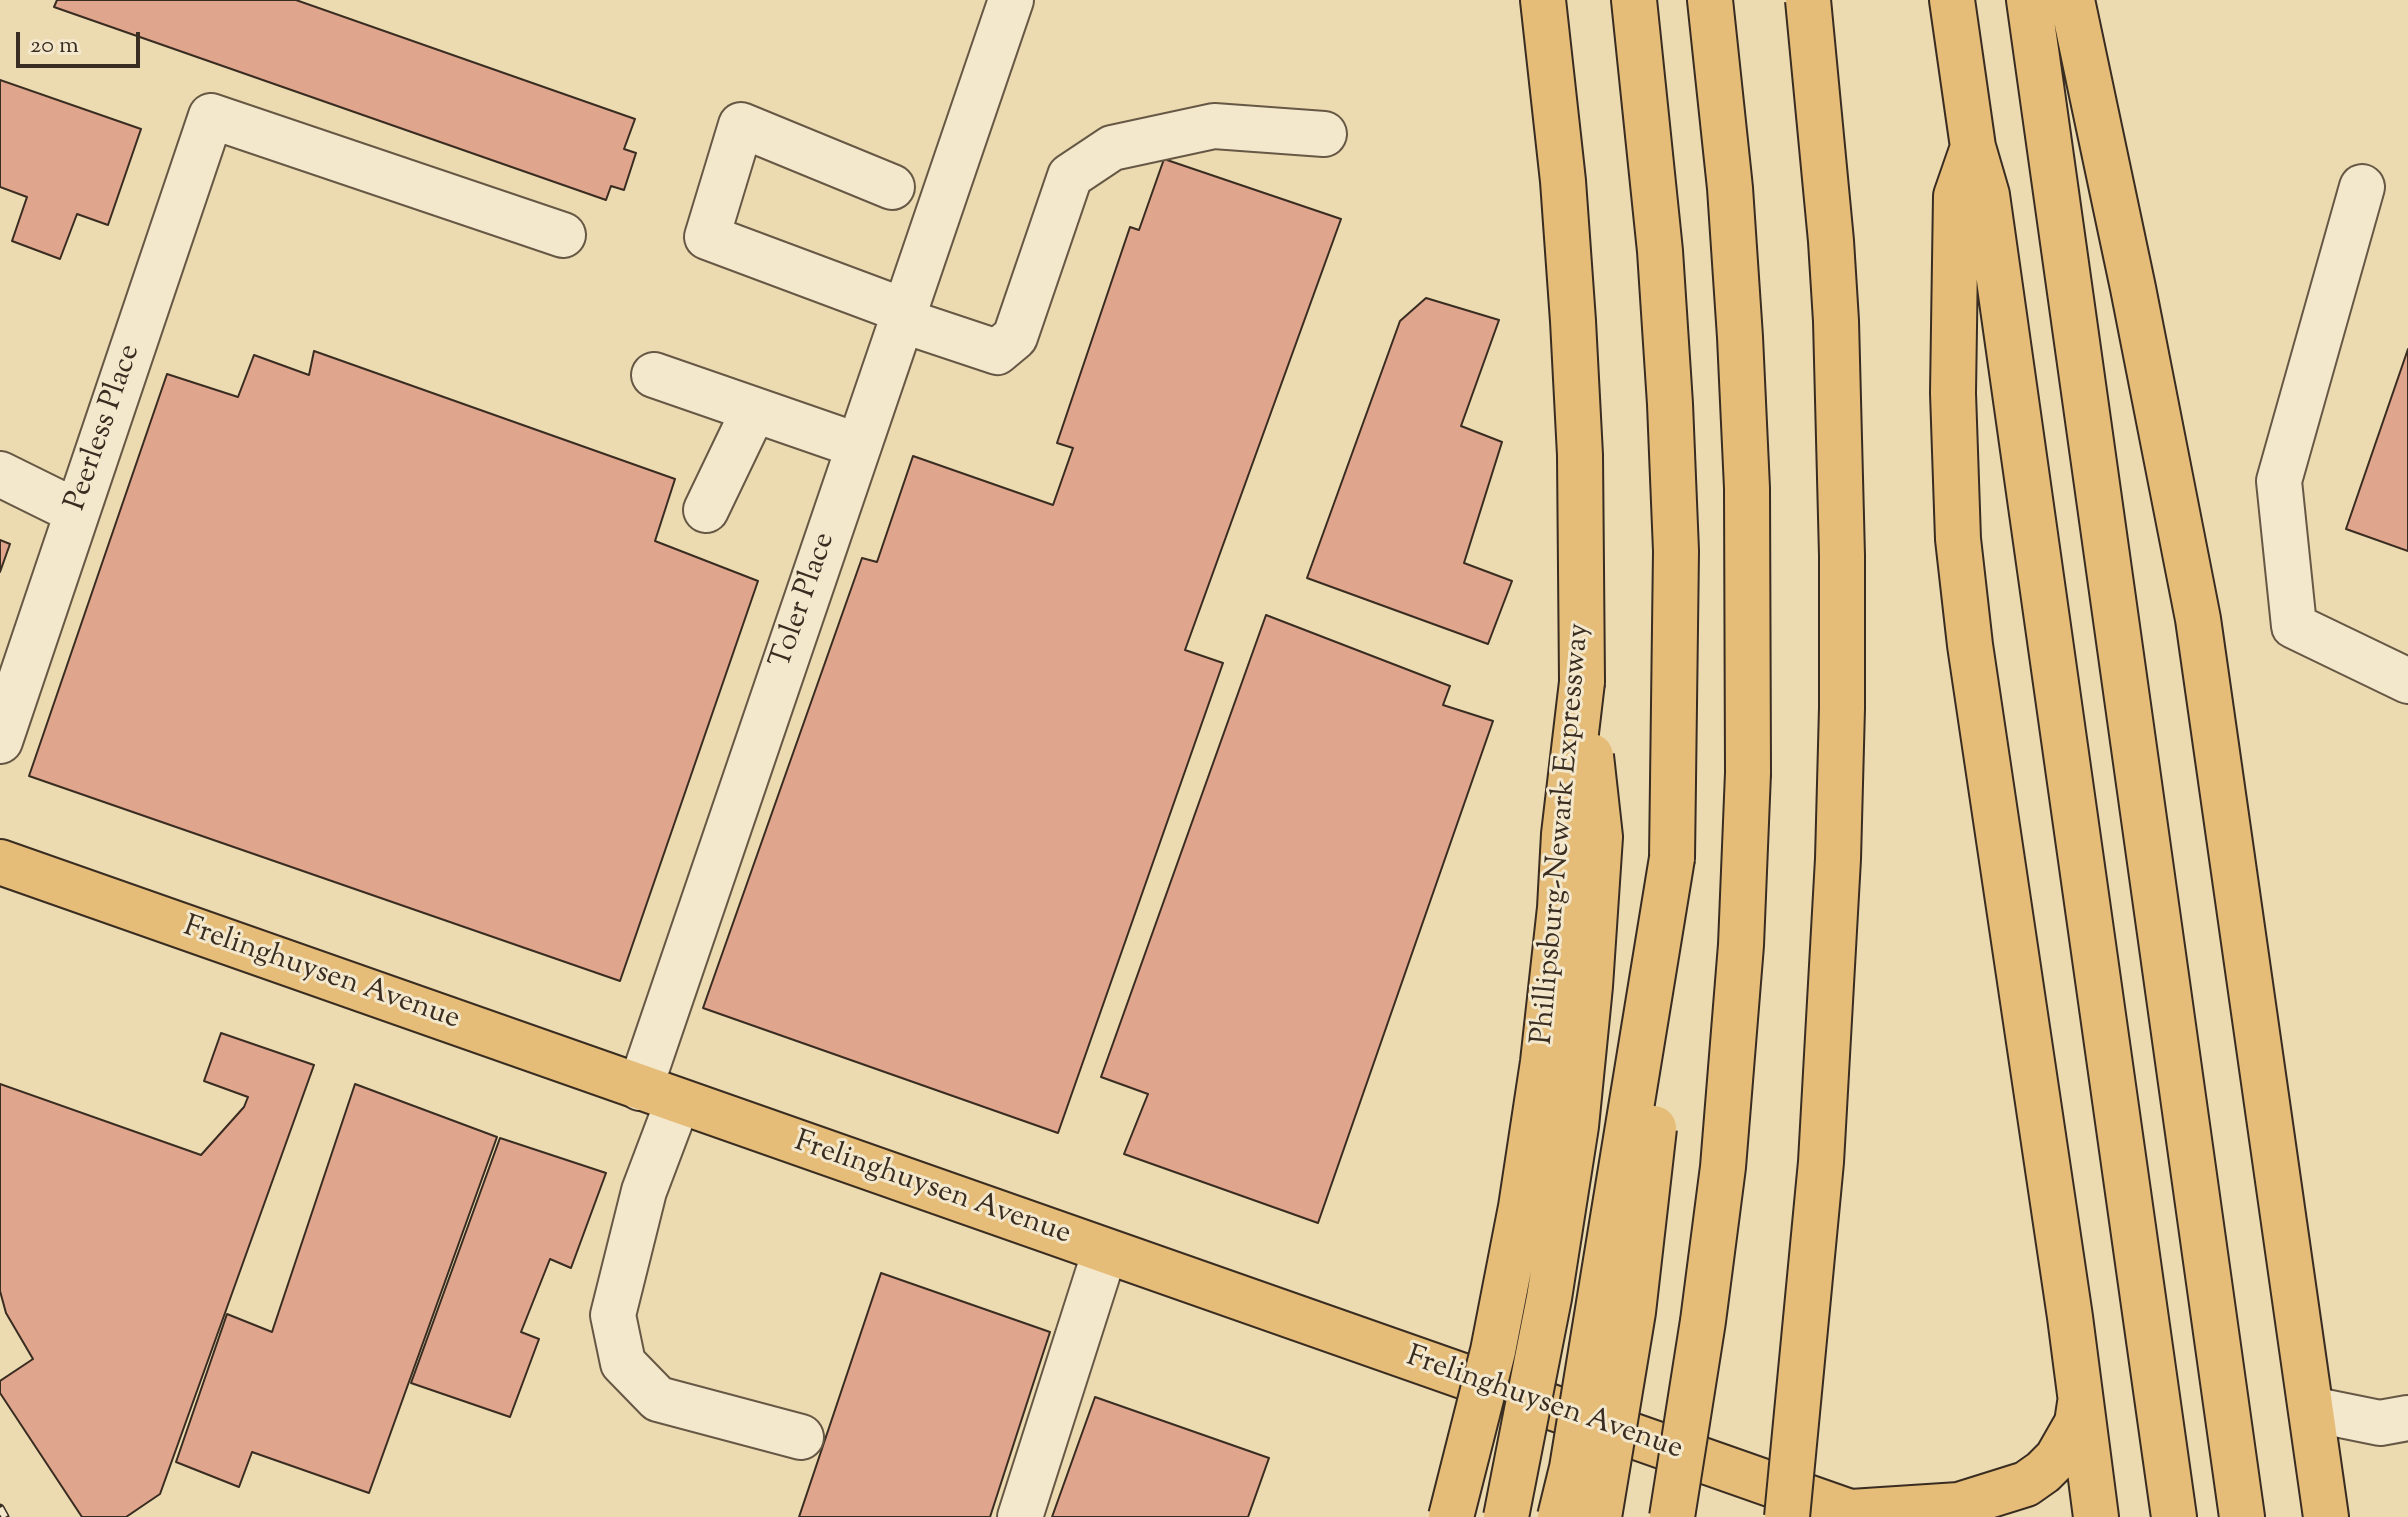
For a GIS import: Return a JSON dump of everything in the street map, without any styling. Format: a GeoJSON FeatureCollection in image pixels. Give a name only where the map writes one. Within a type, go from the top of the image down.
{"type":"FeatureCollection","features":[{"type":"Feature","properties":{"kind":"main road","name":"Phillipsburg-Newark Expressway"},"geometry":{"type":"LineString","coordinates":[[1451,1517],[1493,1351],[1523,1193],[1543,1062],[1582,682],[1580,470],[1574,347],[1563,181],[1543,0]]}},
{"type":"Feature","properties":{"kind":"main road"},"geometry":{"type":"LineString","coordinates":[[1599,1517],[1633,1312],[1651,1161],[1665,1009],[1672,858],[1676,551],[1670,404],[1660,251],[1634,0]]}},
{"type":"Feature","properties":{"kind":"main road"},"geometry":{"type":"LineString","coordinates":[[1672,1517],[1723,1167],[1741,945],[1748,773],[1747,488],[1740,337],[1730,188],[1710,0]]}},
{"type":"Feature","properties":{"kind":"main road"},"geometry":{"type":"LineString","coordinates":[[1787,1517],[1821,1162],[1838,859],[1842,708],[1842,541],[1836,321],[1808,0]]}},
{"type":"Feature","properties":{"kind":"main road"},"geometry":{"type":"LineString","coordinates":[[1952,0],[1973,147],[1987,195],[2174,1517]]}},
{"type":"Feature","properties":{"kind":"main road"},"geometry":{"type":"LineString","coordinates":[[2029,0],[2242,1517]]}},
{"type":"Feature","properties":{"kind":"main road"},"geometry":{"type":"LineString","coordinates":[[2072,0],[2184,538],[2326,1517]]}},
{"type":"Feature","properties":{"kind":"main road"},"geometry":{"type":"LineString","coordinates":[[1973,147],[1956,196],[1953,393],[1958,539],[1970,645],[2070,1317],[2096,1517]]}},
{"type":"Feature","properties":{"kind":"main road"},"geometry":{"type":"LineString","coordinates":[[1506,1517],[1558,1247],[1576,1126],[1590,986],[1600,837],[1582,682]]}},
{"type":"Feature","properties":{"kind":"main road"},"geometry":{"type":"LineString","coordinates":[[1560,1517],[1572,1468],[1672,858]]}},
{"type":"Feature","properties":{"kind":"main road","name":"Frelinghuysen Avenue"},"geometry":{"type":"LineString","coordinates":[[0,862],[1858,1514]]}},
{"type":"Feature","properties":{"kind":"main road"},"geometry":{"type":"LineString","coordinates":[[1858,1514],[1959,1505],[2026,1484],[2057,1458],[2077,1423],[2081,1401]]}},
{"type":"Feature","properties":{"kind":"main road"},"geometry":{"type":"LineString","coordinates":[[1682,1465],[1687,1517]]}},
{"type":"Feature","properties":{"kind":"street","name":"Toler Place"},"geometry":{"type":"LineString","coordinates":[[801,1437],[658,1399],[623,1363],[613,1315],[644,1191],[659,1095],[859,446],[1011,0]]}},
{"type":"Feature","properties":{"kind":"street","name":"Peerless Place"},"geometry":{"type":"LineString","coordinates":[[0,741],[211,116],[563,235]]}},
{"type":"Feature","properties":{"kind":"street"},"geometry":{"type":"LineString","coordinates":[[892,187],[741,125],[707,237],[997,352],[1015,337],[1070,176],[1112,148],[1214,126],[1324,134]]}},
{"type":"Feature","properties":{"kind":"street"},"geometry":{"type":"LineString","coordinates":[[2362,187],[2279,481],[2294,626],[2408,681]]}},
{"type":"Feature","properties":{"kind":"street"},"geometry":{"type":"LineString","coordinates":[[654,375],[859,446]]}},
{"type":"Feature","properties":{"kind":"street"},"geometry":{"type":"LineString","coordinates":[[706,510],[754,410]]}},
{"type":"Feature","properties":{"kind":"street"},"geometry":{"type":"LineString","coordinates":[[0,474],[77,512]]}},
{"type":"Feature","properties":{"kind":"street"},"geometry":{"type":"LineString","coordinates":[[1020,1517],[1105,1251]]}},
{"type":"Feature","properties":{"kind":"street"},"geometry":{"type":"LineString","coordinates":[[2311,1409],[2380,1423],[2408,1418]]}},
{"type":"Feature","properties":{"kind":"building"},"geometry":{"type":"Polygon","coordinates":[[[57,0],[296,0],[635,119],[624,149],[636,153],[624,190],[611,186],[606,200],[54,7],[57,0]]]}},
{"type":"Feature","properties":{"kind":"building"},"geometry":{"type":"Polygon","coordinates":[[[0,80],[141,129],[108,225],[77,214],[60,259],[12,241],[27,197],[0,187],[0,80]]]}},
{"type":"Feature","properties":{"kind":"building"},"geometry":{"type":"Polygon","coordinates":[[[1164,159],[1341,219],[1185,650],[1223,663],[1058,1133],[703,1008],[862,558],[877,562],[913,456],[1053,505],[1073,448],[1057,443],[1130,227],[1139,230],[1164,159]]]}},
{"type":"Feature","properties":{"kind":"building"},"geometry":{"type":"Polygon","coordinates":[[[1426,298],[1499,320],[1461,426],[1502,442],[1464,563],[1512,581],[1488,644],[1307,578],[1400,321],[1426,298]]]}},
{"type":"Feature","properties":{"kind":"building"},"geometry":{"type":"Polygon","coordinates":[[[2408,349],[2408,551],[2346,529],[2408,349]]]}},
{"type":"Feature","properties":{"kind":"building"},"geometry":{"type":"Polygon","coordinates":[[[314,351],[675,479],[655,541],[758,581],[620,981],[29,776],[167,374],[238,397],[254,355],[309,375],[314,351]]]}},
{"type":"Feature","properties":{"kind":"building"},"geometry":{"type":"Polygon","coordinates":[[[0,540],[10,544],[0,572],[0,540]]]}},
{"type":"Feature","properties":{"kind":"building"},"geometry":{"type":"Polygon","coordinates":[[[1266,615],[1450,686],[1443,705],[1493,721],[1318,1223],[1124,1154],[1148,1094],[1101,1077],[1266,615]]]}},
{"type":"Feature","properties":{"kind":"building"},"geometry":{"type":"Polygon","coordinates":[[[221,1033],[314,1065],[160,1494],[126,1517],[82,1517],[0,1393],[0,1381],[33,1359],[6,1313],[0,1291],[0,1084],[201,1155],[244,1107],[248,1097],[204,1081],[221,1033]]]}},
{"type":"Feature","properties":{"kind":"building"},"geometry":{"type":"Polygon","coordinates":[[[355,1084],[497,1137],[369,1493],[252,1452],[239,1487],[176,1462],[227,1314],[272,1332],[355,1084]]]}},
{"type":"Feature","properties":{"kind":"building"},"geometry":{"type":"Polygon","coordinates":[[[500,1138],[606,1173],[571,1268],[550,1259],[521,1332],[539,1339],[510,1417],[411,1383],[500,1138]]]}},
{"type":"Feature","properties":{"kind":"building"},"geometry":{"type":"Polygon","coordinates":[[[881,1273],[1050,1332],[990,1517],[799,1517],[881,1273]]]}},
{"type":"Feature","properties":{"kind":"building"},"geometry":{"type":"Polygon","coordinates":[[[1095,1397],[1269,1458],[1248,1517],[1052,1517],[1095,1397]]]}},
{"type":"Feature","properties":{"kind":"railway"},"geometry":{"type":"LineString","coordinates":[[0,1508],[5,1517]]}}]}
